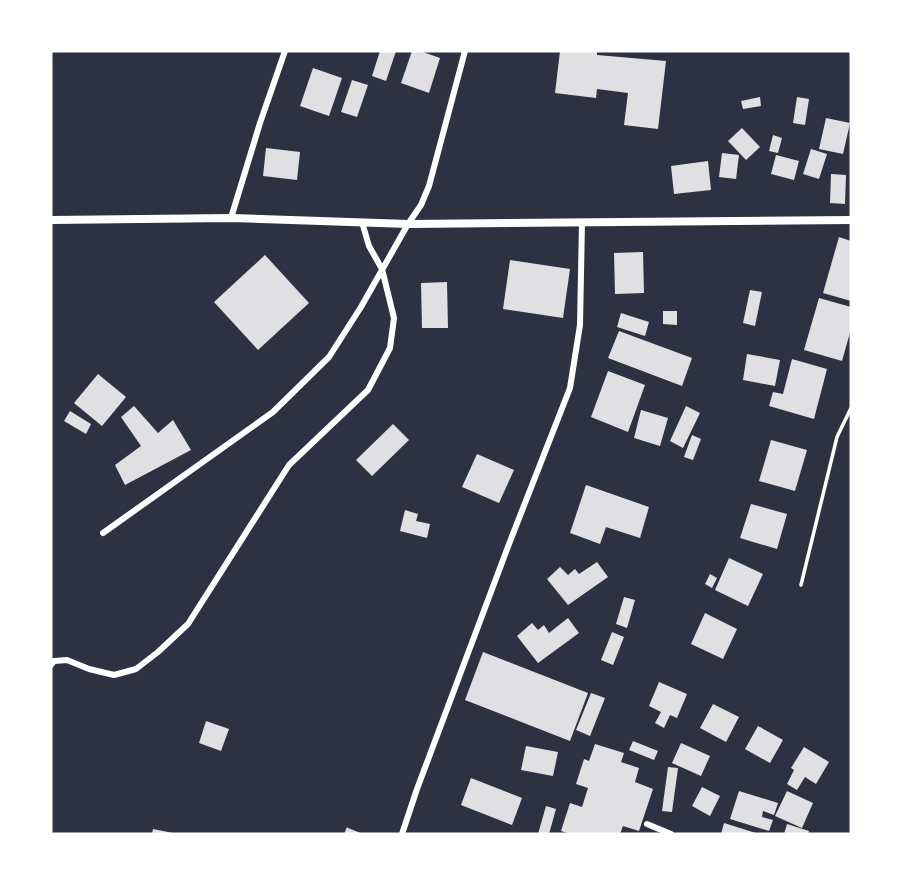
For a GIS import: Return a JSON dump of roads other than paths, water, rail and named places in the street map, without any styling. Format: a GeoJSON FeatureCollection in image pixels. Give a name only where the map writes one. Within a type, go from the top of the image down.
{"type":"FeatureCollection","features":[{"type":"Feature","properties":{"kind":"street"},"geometry":{"type":"LineString","coordinates":[[231,218],[285,51]]}},
{"type":"Feature","properties":{"kind":"street"},"geometry":{"type":"LineString","coordinates":[[103,533],[273,412],[329,357],[421,205],[429,186],[465,51]]}},
{"type":"Feature","properties":{"kind":"street"},"geometry":{"type":"LineString","coordinates":[[51,220],[231,218],[408,224],[851,219]]}},
{"type":"Feature","properties":{"kind":"street"},"geometry":{"type":"LineString","coordinates":[[51,665],[54,661],[67,660],[114,675],[136,669],[158,652],[188,624],[289,465],[368,390],[390,348],[394,318],[382,269],[369,246],[362,222]]}},
{"type":"Feature","properties":{"kind":"street"},"geometry":{"type":"LineString","coordinates":[[402,834],[499,570],[570,388],[580,325],[582,222]]}},
{"type":"Feature","properties":{"kind":"street"},"geometry":{"type":"LineString","coordinates":[[647,824],[671,834]]}},
{"type":"Feature","properties":{"kind":"lane"},"geometry":{"type":"LineString","coordinates":[[801,586],[837,437],[851,408]]}}]}
